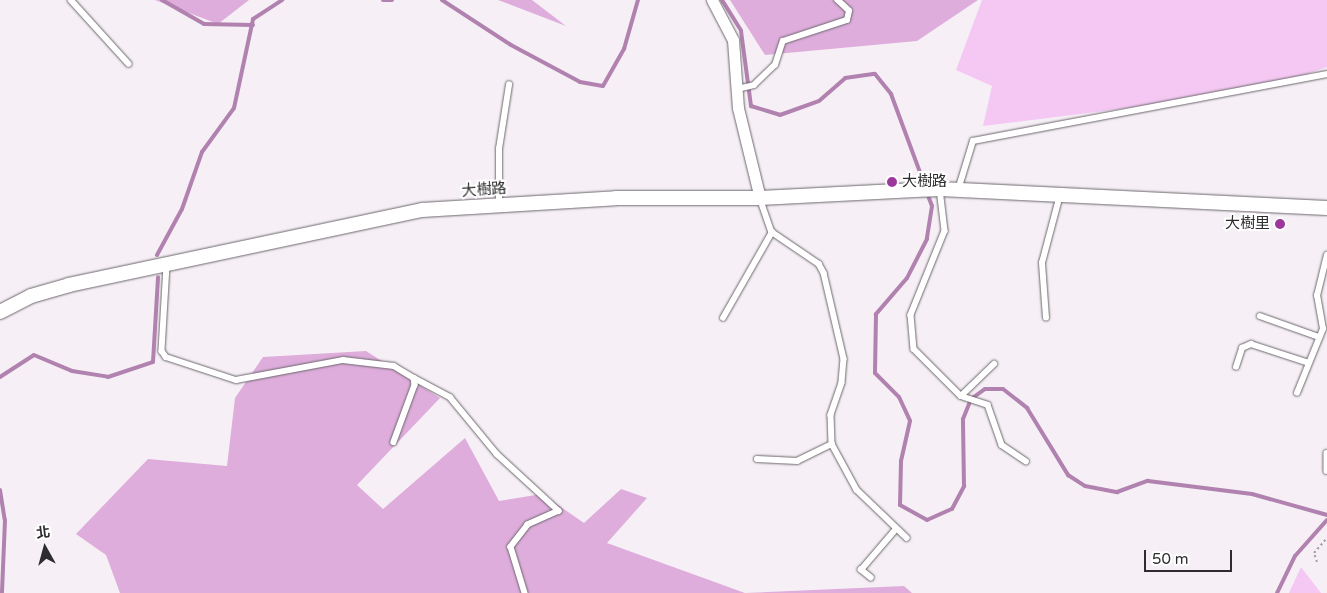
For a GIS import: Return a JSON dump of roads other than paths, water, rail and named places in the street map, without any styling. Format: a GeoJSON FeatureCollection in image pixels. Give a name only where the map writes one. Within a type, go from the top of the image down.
{"type":"FeatureCollection","features":[{"type":"Feature","properties":{"kind":"street"},"geometry":{"type":"LineString","coordinates":[[712,0],[733,40],[737,89],[760,198]]}},
{"type":"Feature","properties":{"kind":"street","name":"大樹路"},"geometry":{"type":"LineString","coordinates":[[0,312],[31,296],[69,285],[422,210],[616,198],[760,198],[940,189],[1327,208]]}},
{"type":"Feature","properties":{"kind":"lane"},"geometry":{"type":"LineString","coordinates":[[71,0],[129,64]]}},
{"type":"Feature","properties":{"kind":"lane"},"geometry":{"type":"LineString","coordinates":[[737,89],[754,85],[775,65],[783,41],[847,20],[849,11],[837,0]]}},
{"type":"Feature","properties":{"kind":"lane"},"geometry":{"type":"LineString","coordinates":[[958,190],[973,141],[1327,74]]}},
{"type":"Feature","properties":{"kind":"lane"},"geometry":{"type":"LineString","coordinates":[[500,206],[499,149],[508,85]]}},
{"type":"Feature","properties":{"kind":"lane"},"geometry":{"type":"LineString","coordinates":[[940,189],[945,231],[917,295],[911,333],[914,349],[961,396],[988,405],[1002,445],[1026,461]]}},
{"type":"Feature","properties":{"kind":"lane"},"geometry":{"type":"LineString","coordinates":[[1046,318],[1042,263],[1060,195]]}},
{"type":"Feature","properties":{"kind":"lane"},"geometry":{"type":"LineString","coordinates":[[760,198],[772,232],[819,264],[824,273],[844,359],[842,383],[830,416],[832,444],[857,490],[896,529],[908,538]]}},
{"type":"Feature","properties":{"kind":"lane"},"geometry":{"type":"LineString","coordinates":[[723,318],[772,232]]}},
{"type":"Feature","properties":{"kind":"lane"},"geometry":{"type":"LineString","coordinates":[[1297,393],[1306,362],[1325,330],[1317,296],[1327,255]]}},
{"type":"Feature","properties":{"kind":"lane"},"geometry":{"type":"LineString","coordinates":[[167,264],[162,351],[166,357],[236,380],[343,360],[394,366],[450,397],[497,454],[559,511],[528,524],[511,547],[525,593]]}},
{"type":"Feature","properties":{"kind":"lane"},"geometry":{"type":"LineString","coordinates":[[1260,316],[1319,338]]}},
{"type":"Feature","properties":{"kind":"lane"},"geometry":{"type":"LineString","coordinates":[[1236,367],[1242,348],[1250,344],[1306,362]]}},
{"type":"Feature","properties":{"kind":"lane"},"geometry":{"type":"LineString","coordinates":[[961,396],[994,364]]}},
{"type":"Feature","properties":{"kind":"lane"},"geometry":{"type":"LineString","coordinates":[[394,442],[414,378]]}},
{"type":"Feature","properties":{"kind":"lane"},"geometry":{"type":"LineString","coordinates":[[758,459],[797,461],[832,444]]}},
{"type":"Feature","properties":{"kind":"lane"},"geometry":{"type":"LineString","coordinates":[[1327,453],[1327,471]]}},
{"type":"Feature","properties":{"kind":"lane"},"geometry":{"type":"LineString","coordinates":[[871,578],[862,570],[896,529]]}},
{"type":"Feature","properties":{"kind":"waterway"},"geometry":{"type":"LineString","coordinates":[[162,0],[204,24],[253,25]]}},
{"type":"Feature","properties":{"kind":"waterway"},"geometry":{"type":"LineString","coordinates":[[157,255],[182,209],[202,152],[234,108],[253,19],[282,0]]}},
{"type":"Feature","properties":{"kind":"waterway"},"geometry":{"type":"LineString","coordinates":[[383,0],[392,0]]}},
{"type":"Feature","properties":{"kind":"waterway"},"geometry":{"type":"LineString","coordinates":[[442,0],[511,45],[580,82],[603,86],[624,49],[638,0]]}},
{"type":"Feature","properties":{"kind":"waterway"},"geometry":{"type":"LineString","coordinates":[[722,0],[741,31],[751,106],[780,115],[819,101],[845,78],[875,74],[891,94],[925,186]]}},
{"type":"Feature","properties":{"kind":"waterway"},"geometry":{"type":"LineString","coordinates":[[927,193],[932,206],[927,239],[907,278],[876,314],[875,373],[899,397],[910,421],[901,461],[900,505],[927,520],[952,509],[964,486],[963,419],[971,399],[985,389],[1003,389],[1027,408],[1068,475],[1085,486],[1117,492],[1148,481],[1252,494],[1327,515]]}},
{"type":"Feature","properties":{"kind":"waterway"},"geometry":{"type":"LineString","coordinates":[[0,377],[34,355],[72,371],[108,377],[153,362],[158,277]]}},
{"type":"Feature","properties":{"kind":"waterway"},"geometry":{"type":"LineString","coordinates":[[0,490],[5,520],[2,593]]}},
{"type":"Feature","properties":{"kind":"waterway"},"geometry":{"type":"LineString","coordinates":[[1277,593],[1295,556],[1327,520]]}},
{"type":"Feature","properties":{"kind":"place","name":"大樹路"},"geometry":{"type":"Point","coordinates":[892,182]}},
{"type":"Feature","properties":{"kind":"place","name":"大樹里"},"geometry":{"type":"Point","coordinates":[1280,224]}}]}
